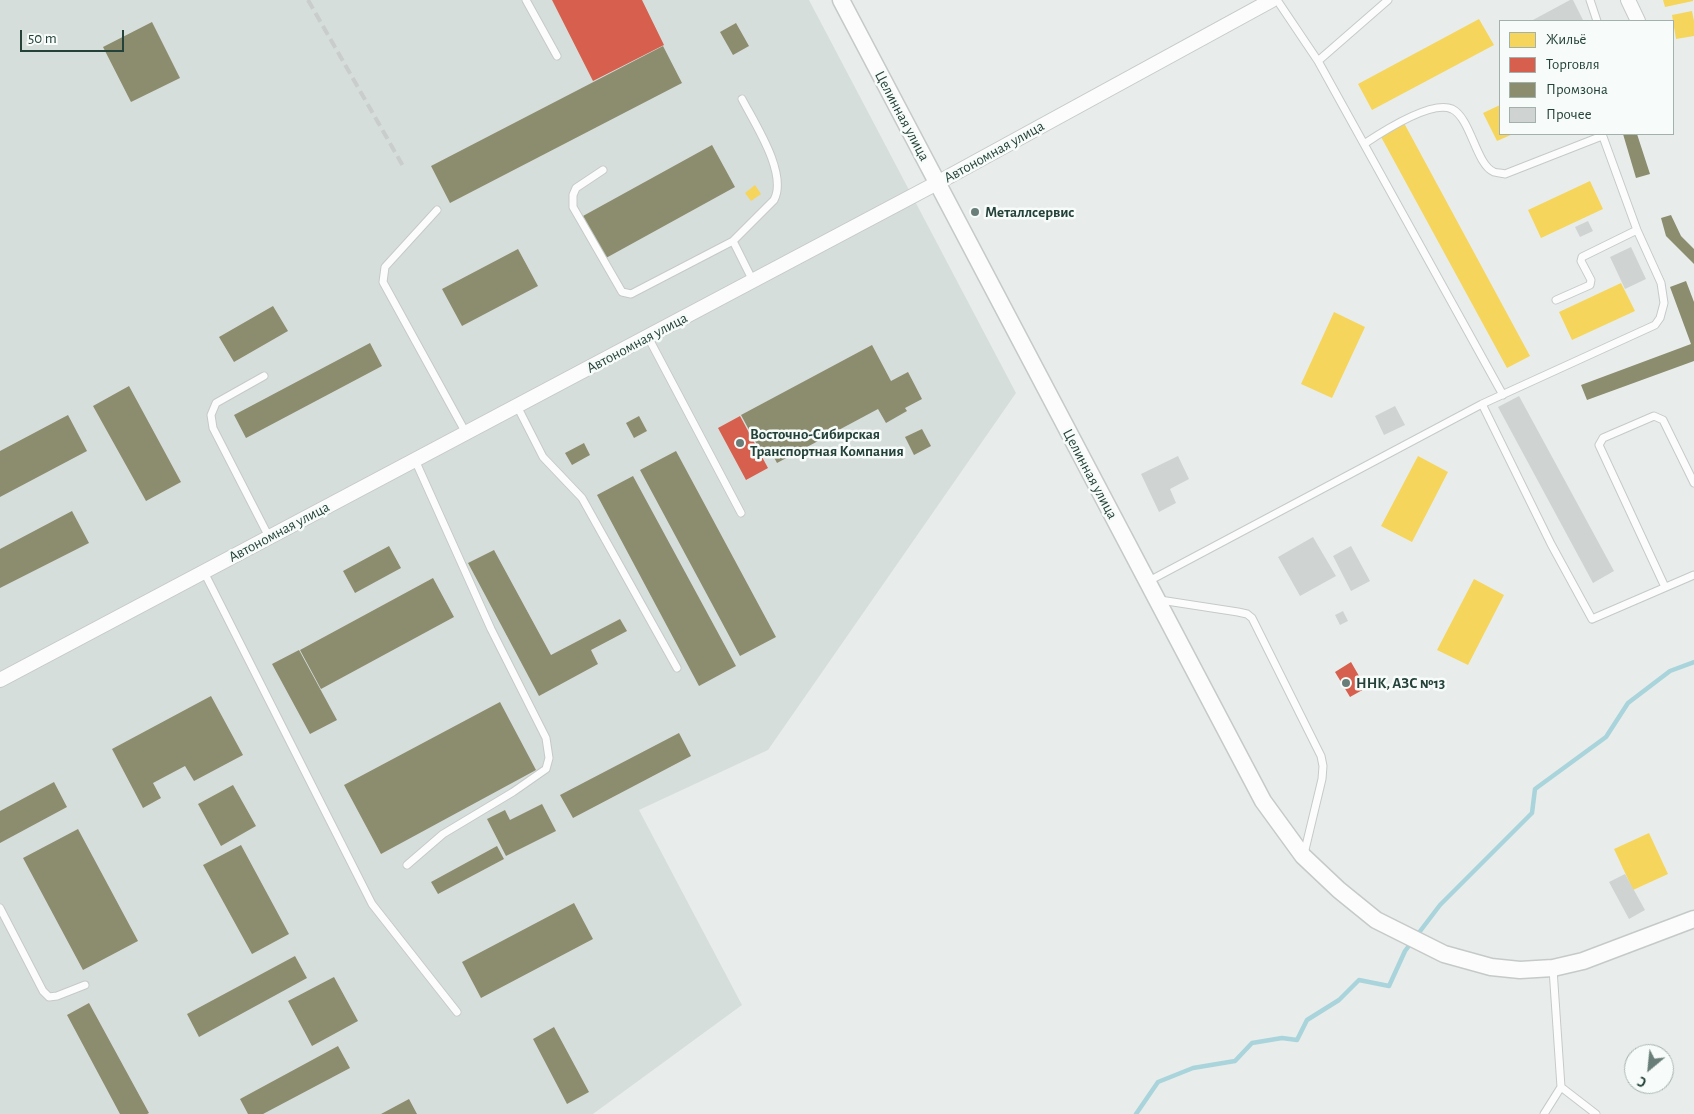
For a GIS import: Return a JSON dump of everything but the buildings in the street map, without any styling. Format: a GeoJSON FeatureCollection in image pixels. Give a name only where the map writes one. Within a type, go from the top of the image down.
{"type":"FeatureCollection","features":[{"type":"Feature","properties":{"kind":"street","name":"Целинная улица"},"geometry":{"type":"LineString","coordinates":[[841,0],[1263,801],[1303,856],[1339,890],[1376,920],[1444,954],[1491,967],[1520,970],[1553,968],[1583,961],[1694,919]]}},
{"type":"Feature","properties":{"kind":"street","name":"Автономная улица"},"geometry":{"type":"LineString","coordinates":[[0,680],[754,281],[1272,0]]}},
{"type":"Feature","properties":{"kind":"street"},"geometry":{"type":"LineString","coordinates":[[1628,0],[1638,20]]}},
{"type":"Feature","properties":{"kind":"lane"},"geometry":{"type":"LineString","coordinates":[[526,0],[557,56]]}},
{"type":"Feature","properties":{"kind":"lane"},"geometry":{"type":"LineString","coordinates":[[1277,0],[1318,61],[1503,395]]}},
{"type":"Feature","properties":{"kind":"lane"},"geometry":{"type":"LineString","coordinates":[[1318,61],[1388,0]]}},
{"type":"Feature","properties":{"kind":"lane"},"geometry":{"type":"LineString","coordinates":[[1590,0],[1597,20]]}},
{"type":"Feature","properties":{"kind":"lane"},"geometry":{"type":"LineString","coordinates":[[603,170],[576,188],[573,195],[573,207],[622,292],[631,294],[733,241],[774,200],[778,192],[778,183],[772,157],[742,99]]}},
{"type":"Feature","properties":{"kind":"lane"},"geometry":{"type":"LineString","coordinates":[[1147,582],[1482,404],[1655,325],[1660,318],[1664,303],[1661,283],[1637,230],[1602,135],[1506,174],[1493,172],[1486,165],[1460,114],[1450,108],[1439,108],[1412,115],[1383,130],[1364,144]]}},
{"type":"Feature","properties":{"kind":"lane"},"geometry":{"type":"LineString","coordinates":[[437,210],[384,266],[383,282],[466,433]]}},
{"type":"Feature","properties":{"kind":"lane"},"geometry":{"type":"LineString","coordinates":[[1556,300],[1590,284],[1591,280],[1581,261],[1582,257],[1637,230]]}},
{"type":"Feature","properties":{"kind":"lane"},"geometry":{"type":"LineString","coordinates":[[733,241],[754,281]]}},
{"type":"Feature","properties":{"kind":"lane"},"geometry":{"type":"LineString","coordinates":[[648,336],[741,513]]}},
{"type":"Feature","properties":{"kind":"lane"},"geometry":{"type":"LineString","coordinates":[[264,376],[216,403],[211,415],[213,428],[269,537]]}},
{"type":"Feature","properties":{"kind":"lane"},"geometry":{"type":"LineString","coordinates":[[1482,404],[1551,544],[1592,619],[1694,574]]}},
{"type":"Feature","properties":{"kind":"lane"},"geometry":{"type":"LineString","coordinates":[[517,406],[543,457],[582,498],[677,668]]}},
{"type":"Feature","properties":{"kind":"lane"},"geometry":{"type":"LineString","coordinates":[[1665,587],[1599,446],[1600,442],[1603,438],[1654,416],[1663,420],[1694,483]]}},
{"type":"Feature","properties":{"kind":"lane"},"geometry":{"type":"LineString","coordinates":[[407,865],[442,834],[513,792],[546,769],[549,758],[546,738],[491,629],[415,460]]}},
{"type":"Feature","properties":{"kind":"lane"},"geometry":{"type":"LineString","coordinates":[[204,572],[372,904],[457,1012]]}},
{"type":"Feature","properties":{"kind":"lane"},"geometry":{"type":"LineString","coordinates":[[1156,600],[1238,612],[1247,614],[1252,618],[1321,756],[1323,766],[1322,779],[1303,856]]}},
{"type":"Feature","properties":{"kind":"lane"},"geometry":{"type":"LineString","coordinates":[[0,908],[42,991],[49,996],[57,996],[84,985]]}},
{"type":"Feature","properties":{"kind":"lane"},"geometry":{"type":"LineString","coordinates":[[1544,1114],[1561,1087],[1553,968]]}},
{"type":"Feature","properties":{"kind":"lane"},"geometry":{"type":"LineString","coordinates":[[1561,1087],[1596,1114]]}},
{"type":"Feature","properties":{"kind":"shaded area"},"geometry":{"type":"Polygon","coordinates":[[[0,0],[809,0],[1016,393],[768,750],[639,810],[742,1005],[593,1114],[0,1114],[0,0]]]}},
{"type":"Feature","properties":{"kind":"waterway"},"geometry":{"type":"LineString","coordinates":[[1136,1114],[1158,1082],[1193,1068],[1235,1061],[1252,1043],[1282,1038],[1297,1040],[1307,1020],[1339,1000],[1359,980],[1389,986],[1405,951],[1440,905],[1532,813],[1535,789],[1606,737],[1628,703],[1670,671],[1694,662]]}},
{"type":"Feature","properties":{"kind":"railway"},"geometry":{"type":"LineString","coordinates":[[308,0],[403,166]]}},
{"type":"Feature","properties":{"kind":"place","name":"Металлсервис"},"geometry":{"type":"Point","coordinates":[975,212]}},
{"type":"Feature","properties":{"kind":"place","name":"Восточно-Сибирская Транспортная Компания"},"geometry":{"type":"Point","coordinates":[740,443]}},
{"type":"Feature","properties":{"kind":"place","name":"ННК, АЗС №13"},"geometry":{"type":"Point","coordinates":[1346,683]}}]}
